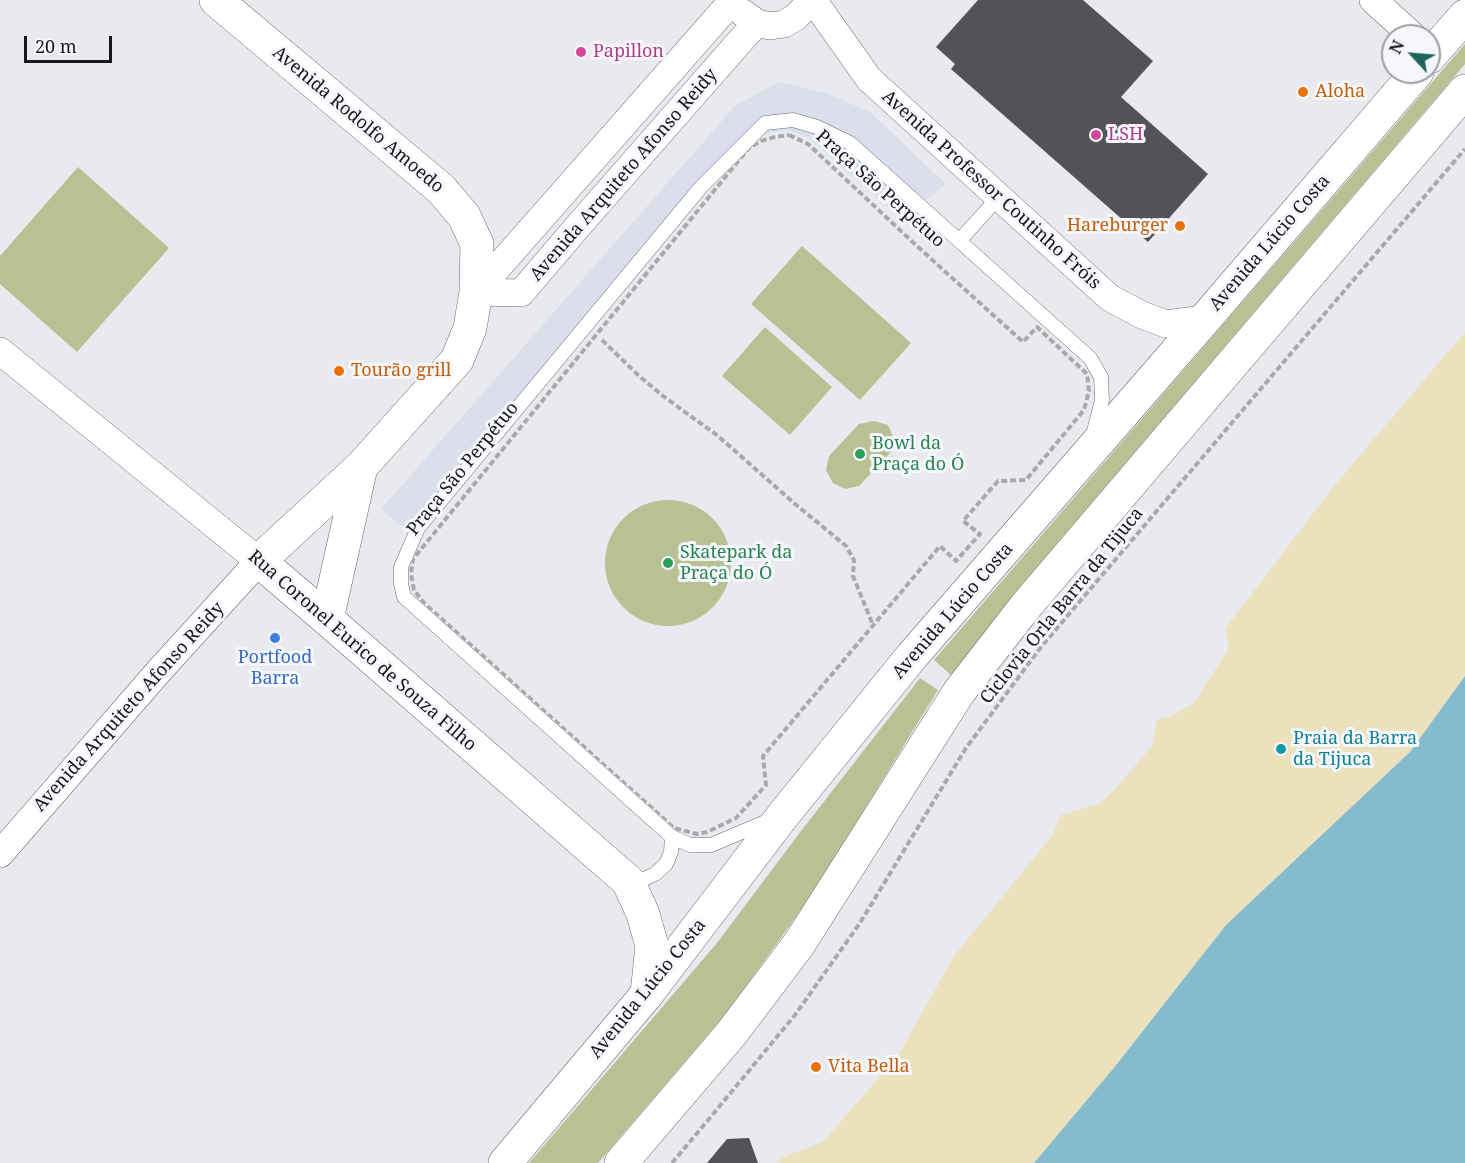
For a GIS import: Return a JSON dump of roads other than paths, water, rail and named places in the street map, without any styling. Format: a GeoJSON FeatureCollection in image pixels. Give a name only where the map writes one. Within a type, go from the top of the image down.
{"type":"FeatureCollection","features":[{"type":"Feature","properties":{"kind":"main road","name":"Avenida Rodolfo Amoedo"},"geometry":{"type":"LineString","coordinates":[[216,0],[441,189],[464,216],[477,244],[476,292]]}},
{"type":"Feature","properties":{"kind":"main road","name":"Avenida Lúcio Costa"},"geometry":{"type":"LineString","coordinates":[[1441,38],[1465,16]]}},
{"type":"Feature","properties":{"kind":"main road","name":"Avenida Lúcio Costa"},"geometry":{"type":"LineString","coordinates":[[505,1163],[647,994],[784,814],[912,656],[1205,319],[1399,84]]}},
{"type":"Feature","properties":{"kind":"main road"},"geometry":{"type":"LineString","coordinates":[[621,1163],[731,1034],[799,944],[958,692],[1025,607],[1465,91]]}},
{"type":"Feature","properties":{"kind":"main road"},"geometry":{"type":"LineString","coordinates":[[259,561],[361,467],[457,360],[470,328],[476,292]]}},
{"type":"Feature","properties":{"kind":"main road"},"geometry":{"type":"LineString","coordinates":[[327,619],[361,467]]}},
{"type":"Feature","properties":{"kind":"main road","name":"Rua Coronel Eurico de Souza Filho"},"geometry":{"type":"LineString","coordinates":[[259,561],[628,881],[643,914],[652,946],[647,994]]}},
{"type":"Feature","properties":{"kind":"street","name":"Avenida Arquiteto Afonso Reidy"},"geometry":{"type":"LineString","coordinates":[[476,292],[734,0]]}},
{"type":"Feature","properties":{"kind":"street"},"geometry":{"type":"LineString","coordinates":[[734,0],[747,17],[757,23],[770,26],[784,24],[796,17],[808,0]]}},
{"type":"Feature","properties":{"kind":"street","name":"Avenida Professor Coutinho Fróis"},"geometry":{"type":"LineString","coordinates":[[813,0],[869,79],[1110,298],[1142,315],[1166,324],[1205,319]]}},
{"type":"Feature","properties":{"kind":"street"},"geometry":{"type":"LineString","coordinates":[[1373,0],[1396,24]]}},
{"type":"Feature","properties":{"kind":"street","name":"Avenida Arquiteto Afonso Reidy"},"geometry":{"type":"LineString","coordinates":[[476,292],[521,293],[757,23]]}},
{"type":"Feature","properties":{"kind":"street","name":"Rua Coronel Eurico de Souza Filho"},"geometry":{"type":"LineString","coordinates":[[0,351],[259,561]]}},
{"type":"Feature","properties":{"kind":"street","name":"Avenida Arquiteto Afonso Reidy"},"geometry":{"type":"LineString","coordinates":[[0,854],[159,671],[259,561]]}},
{"type":"Feature","properties":{"kind":"lane","name":"Praça São Perpétuo"},"geometry":{"type":"LineString","coordinates":[[784,814],[711,845],[690,844],[672,837],[404,597],[401,584],[401,567],[418,528],[701,187],[765,123],[793,120],[817,127],[850,143],[1090,358],[1101,377],[1102,400],[1089,453]]}},
{"type":"Feature","properties":{"kind":"lane"},"geometry":{"type":"LineString","coordinates":[[959,241],[998,198]]}},
{"type":"Feature","properties":{"kind":"lane"},"geometry":{"type":"LineString","coordinates":[[628,881],[642,880],[655,874],[666,864],[671,852],[672,837]]}},
{"type":"Feature","properties":{"kind":"water"},"geometry":{"type":"Polygon","coordinates":[[[1465,676],[1465,1163],[1034,1163],[1113,1069],[1226,925],[1410,752],[1465,676]]]}},
{"type":"Feature","properties":{"kind":"place","name":"Papillon"},"geometry":{"type":"Point","coordinates":[581,52]}},
{"type":"Feature","properties":{"kind":"place","name":"Aloha"},"geometry":{"type":"Point","coordinates":[1303,92]}},
{"type":"Feature","properties":{"kind":"place","name":"LSH"},"geometry":{"type":"Point","coordinates":[1096,135]}},
{"type":"Feature","properties":{"kind":"place","name":"Hareburger"},"geometry":{"type":"Point","coordinates":[1180,226]}},
{"type":"Feature","properties":{"kind":"place","name":"Tourão grill"},"geometry":{"type":"Point","coordinates":[339,371]}},
{"type":"Feature","properties":{"kind":"place","name":"Bowl da Praça do Ó"},"geometry":{"type":"Point","coordinates":[860,454]}},
{"type":"Feature","properties":{"kind":"place","name":"Skatepark da Praça do Ó"},"geometry":{"type":"Point","coordinates":[668,563]}},
{"type":"Feature","properties":{"kind":"place","name":"Portfood Barra"},"geometry":{"type":"Point","coordinates":[275,638]}},
{"type":"Feature","properties":{"kind":"place","name":"Praia da Barra da Tijuca"},"geometry":{"type":"Point","coordinates":[1281,749]}},
{"type":"Feature","properties":{"kind":"place","name":"Vita Bella"},"geometry":{"type":"Point","coordinates":[816,1067]}}]}
